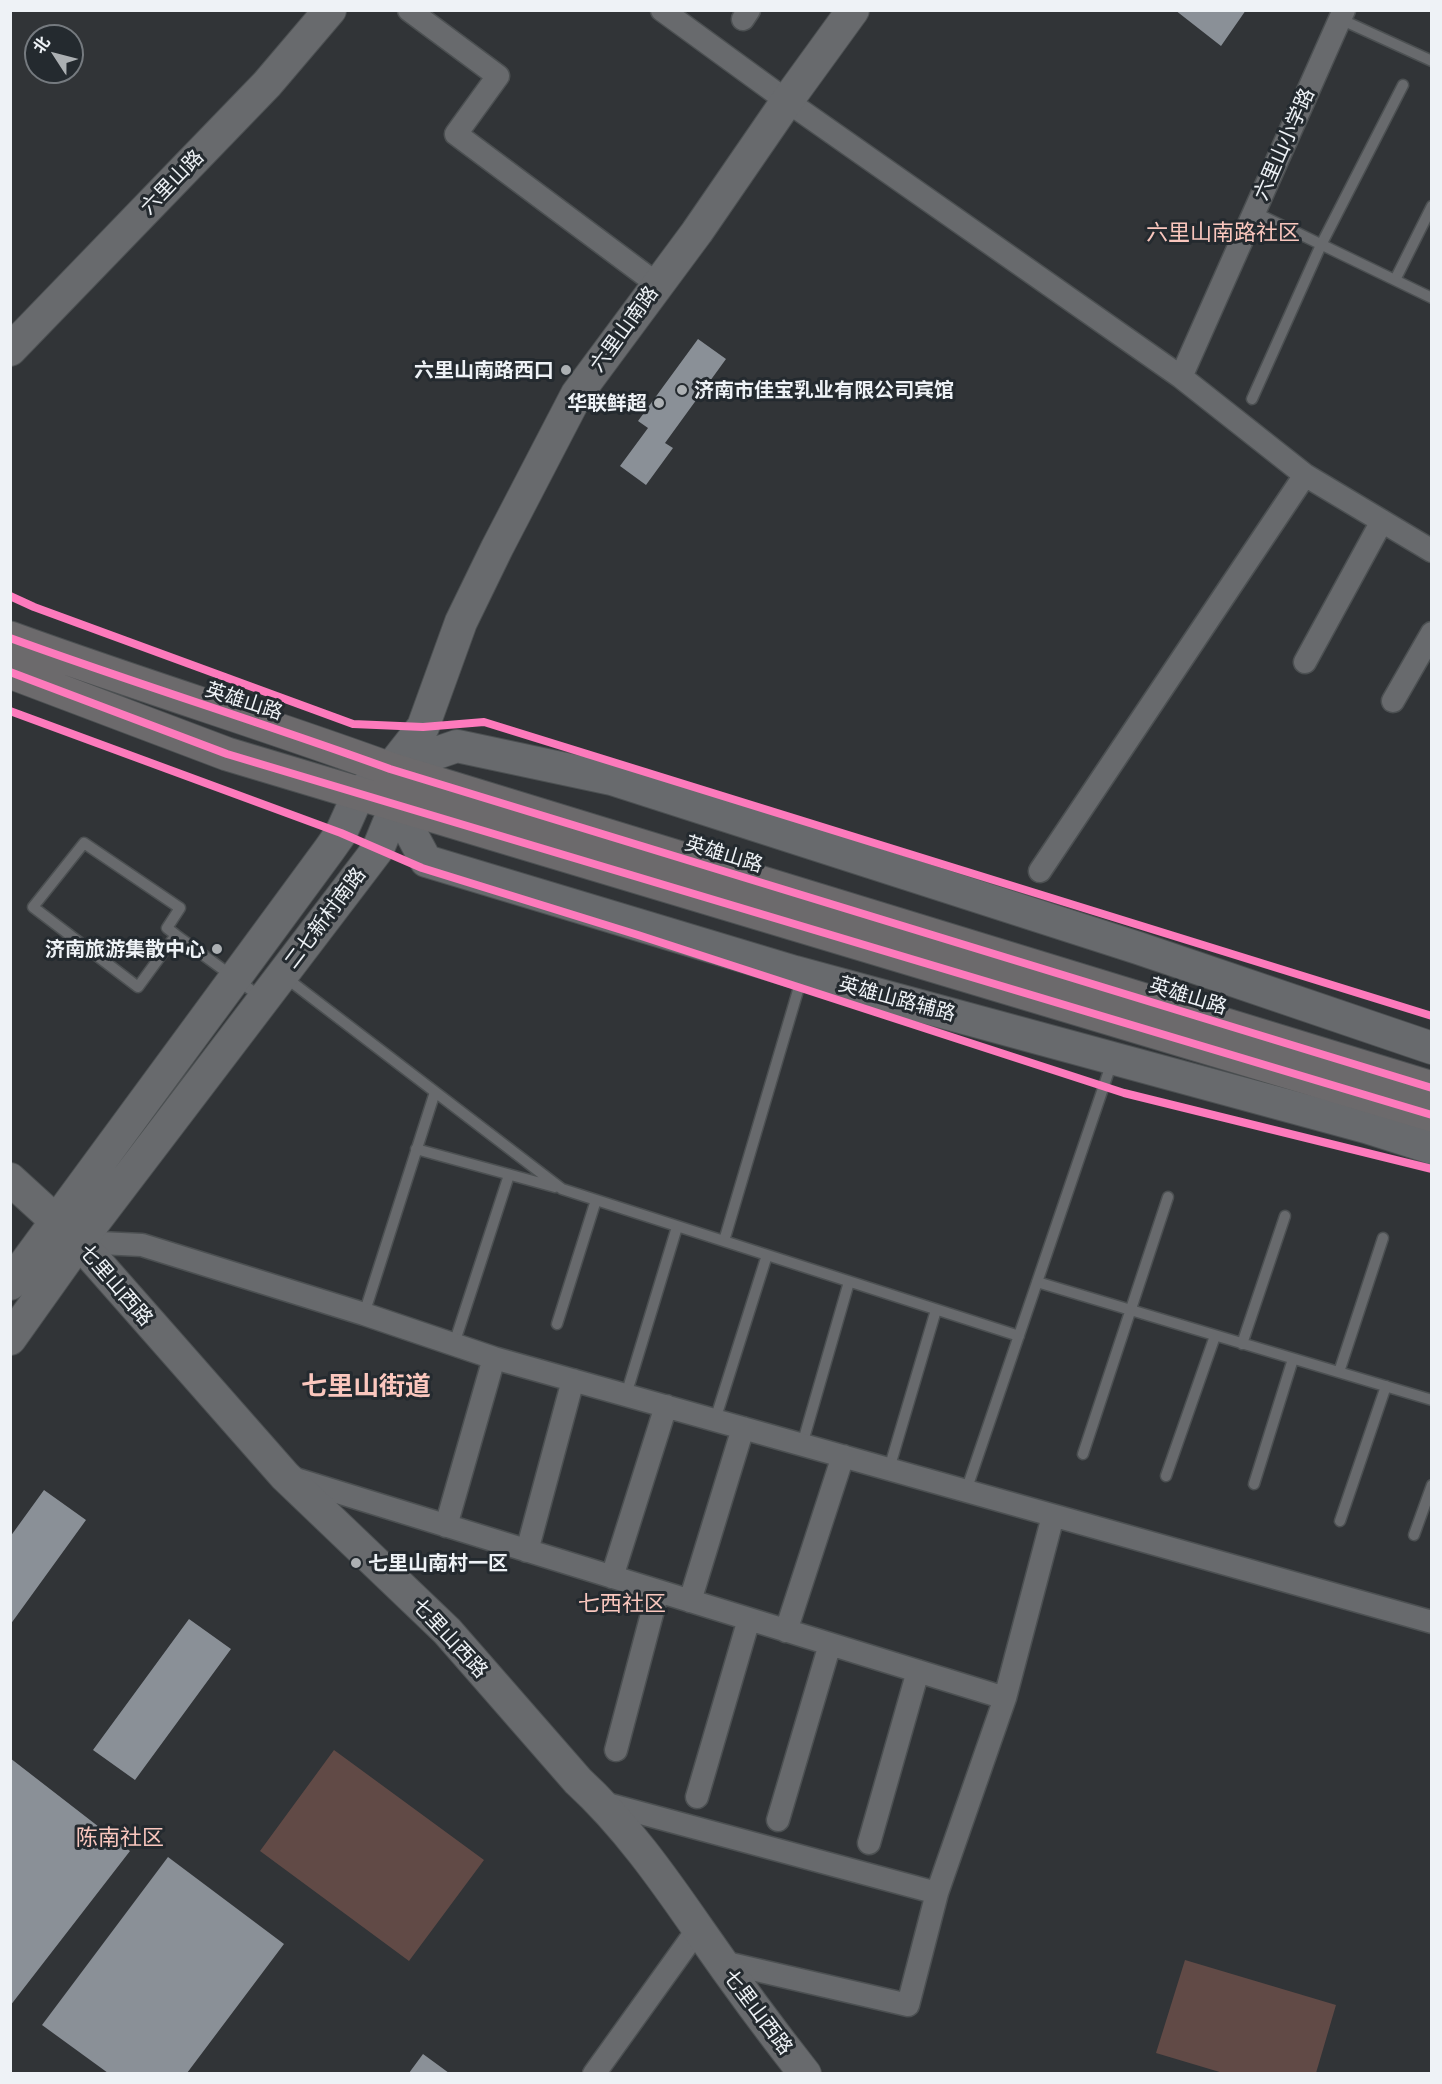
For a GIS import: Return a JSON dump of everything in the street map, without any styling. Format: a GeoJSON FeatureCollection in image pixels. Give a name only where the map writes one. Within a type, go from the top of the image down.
{"type":"FeatureCollection","features":[{"type":"Feature","properties":{"kind":"main road","name":"六里山路"},"geometry":{"type":"LineString","coordinates":[[10,350],[267,84],[330,10]]}},
{"type":"Feature","properties":{"kind":"main road","name":"六里山南路"},"geometry":{"type":"LineString","coordinates":[[390,769],[423,727],[461,622],[577,394],[697,232],[853,10]]}},
{"type":"Feature","properties":{"kind":"main road","name":"英雄山路"},"geometry":{"type":"LineString","coordinates":[[10,638],[390,769],[1431,1088]]}},
{"type":"Feature","properties":{"kind":"main road"},"geometry":{"type":"LineString","coordinates":[[10,672],[227,754],[1431,1115]]}},
{"type":"Feature","properties":{"kind":"main road"},"geometry":{"type":"LineString","coordinates":[[396,805],[390,769],[457,746],[612,779],[1138,948],[1431,1048]]}},
{"type":"Feature","properties":{"kind":"main road","name":"二七新村南路"},"geometry":{"type":"LineString","coordinates":[[10,1284],[341,833],[359,793],[390,769]]}},
{"type":"Feature","properties":{"kind":"main road","name":"二七新村南路"},"geometry":{"type":"LineString","coordinates":[[10,1339],[79,1242],[378,849],[396,805]]}},
{"type":"Feature","properties":{"kind":"main road","name":"英雄山路辅路"},"geometry":{"type":"LineString","coordinates":[[396,805],[426,861],[803,974],[1366,1127],[1431,1148]]}},
{"type":"Feature","properties":{"kind":"main road","name":"七里山西路"},"geometry":{"type":"LineString","coordinates":[[10,1179],[79,1242],[285,1476],[447,1631],[578,1781],[600,1802],[672,1890],[772,2032],[806,2073]]}},
{"type":"Feature","properties":{"kind":"street"},"geometry":{"type":"LineString","coordinates":[[409,10],[498,76],[456,134],[657,284]]}},
{"type":"Feature","properties":{"kind":"street"},"geometry":{"type":"LineString","coordinates":[[662,10],[787,101],[1180,377],[1305,475],[1431,551]]}},
{"type":"Feature","properties":{"kind":"street","name":"六里山小学路"},"geometry":{"type":"LineString","coordinates":[[1180,377],[1342,15]]}},
{"type":"Feature","properties":{"kind":"street"},"geometry":{"type":"LineString","coordinates":[[1040,872],[1305,475]]}},
{"type":"Feature","properties":{"kind":"street"},"geometry":{"type":"LineString","coordinates":[[1305,662],[1382,521]]}},
{"type":"Feature","properties":{"kind":"street"},"geometry":{"type":"LineString","coordinates":[[1393,701],[1431,633]]}},
{"type":"Feature","properties":{"kind":"street"},"geometry":{"type":"LineString","coordinates":[[79,1242],[142,1245],[364,1314],[494,1358],[1431,1622]]}},
{"type":"Feature","properties":{"kind":"street"},"geometry":{"type":"LineString","coordinates":[[446,1526],[494,1358]]}},
{"type":"Feature","properties":{"kind":"street"},"geometry":{"type":"LineString","coordinates":[[527,1551],[573,1380]]}},
{"type":"Feature","properties":{"kind":"street"},"geometry":{"type":"LineString","coordinates":[[612,1577],[666,1406]]}},
{"type":"Feature","properties":{"kind":"street"},"geometry":{"type":"LineString","coordinates":[[690,1601],[743,1428]]}},
{"type":"Feature","properties":{"kind":"street"},"geometry":{"type":"LineString","coordinates":[[786,1631],[843,1456]]}},
{"type":"Feature","properties":{"kind":"street"},"geometry":{"type":"LineString","coordinates":[[285,1476],[1005,1698]]}},
{"type":"Feature","properties":{"kind":"street"},"geometry":{"type":"LineString","coordinates":[[722,1962],[908,2005],[938,1893],[1005,1698],[1053,1516]]}},
{"type":"Feature","properties":{"kind":"street"},"geometry":{"type":"LineString","coordinates":[[616,1750],[658,1591]]}},
{"type":"Feature","properties":{"kind":"street"},"geometry":{"type":"LineString","coordinates":[[697,1797],[749,1619]]}},
{"type":"Feature","properties":{"kind":"street"},"geometry":{"type":"LineString","coordinates":[[778,1820],[830,1644]]}},
{"type":"Feature","properties":{"kind":"street"},"geometry":{"type":"LineString","coordinates":[[869,1843],[918,1671]]}},
{"type":"Feature","properties":{"kind":"street"},"geometry":{"type":"LineString","coordinates":[[600,1802],[938,1893]]}},
{"type":"Feature","properties":{"kind":"street"},"geometry":{"type":"LineString","coordinates":[[594,2073],[698,1929]]}},
{"type":"Feature","properties":{"kind":"lane"},"geometry":{"type":"LineString","coordinates":[[1342,15],[1431,61]]}},
{"type":"Feature","properties":{"kind":"lane"},"geometry":{"type":"LineString","coordinates":[[1252,399],[1321,245],[1403,85]]}},
{"type":"Feature","properties":{"kind":"lane"},"geometry":{"type":"LineString","coordinates":[[1395,280],[1431,206]]}},
{"type":"Feature","properties":{"kind":"lane"},"geometry":{"type":"LineString","coordinates":[[1254,212],[1431,298]]}},
{"type":"Feature","properties":{"kind":"lane"},"geometry":{"type":"LineString","coordinates":[[176,934],[138,987],[33,907],[84,843],[180,908],[167,928],[176,934],[234,977],[273,987],[435,1092],[562,1189]]}},
{"type":"Feature","properties":{"kind":"lane"},"geometry":{"type":"LineString","coordinates":[[723,1241],[803,974]]}},
{"type":"Feature","properties":{"kind":"lane"},"geometry":{"type":"LineString","coordinates":[[966,1491],[1113,1058]]}},
{"type":"Feature","properties":{"kind":"lane"},"geometry":{"type":"LineString","coordinates":[[364,1314],[435,1092]]}},
{"type":"Feature","properties":{"kind":"lane"},"geometry":{"type":"LineString","coordinates":[[416,1149],[562,1189],[1018,1336]]}},
{"type":"Feature","properties":{"kind":"lane"},"geometry":{"type":"LineString","coordinates":[[454,1344],[509,1175]]}},
{"type":"Feature","properties":{"kind":"lane"},"geometry":{"type":"LineString","coordinates":[[1083,1454],[1168,1197]]}},
{"type":"Feature","properties":{"kind":"lane"},"geometry":{"type":"LineString","coordinates":[[557,1324],[596,1200]]}},
{"type":"Feature","properties":{"kind":"lane"},"geometry":{"type":"LineString","coordinates":[[1242,1344],[1285,1216]]}},
{"type":"Feature","properties":{"kind":"lane"},"geometry":{"type":"LineString","coordinates":[[626,1395],[677,1227]]}},
{"type":"Feature","properties":{"kind":"lane"},"geometry":{"type":"LineString","coordinates":[[1339,1372],[1383,1238]]}},
{"type":"Feature","properties":{"kind":"lane"},"geometry":{"type":"LineString","coordinates":[[716,1420],[767,1255]]}},
{"type":"Feature","properties":{"kind":"lane"},"geometry":{"type":"LineString","coordinates":[[802,1445],[849,1282]]}},
{"type":"Feature","properties":{"kind":"lane"},"geometry":{"type":"LineString","coordinates":[[1037,1282],[1431,1400]]}},
{"type":"Feature","properties":{"kind":"lane"},"geometry":{"type":"LineString","coordinates":[[889,1469],[936,1310]]}},
{"type":"Feature","properties":{"kind":"lane"},"geometry":{"type":"LineString","coordinates":[[1166,1476],[1215,1336]]}},
{"type":"Feature","properties":{"kind":"lane"},"geometry":{"type":"LineString","coordinates":[[1254,1484],[1293,1359]]}},
{"type":"Feature","properties":{"kind":"lane"},"geometry":{"type":"LineString","coordinates":[[1340,1521],[1386,1386]]}},
{"type":"Feature","properties":{"kind":"lane"},"geometry":{"type":"LineString","coordinates":[[1414,1535],[1431,1485]]}},
{"type":"Feature","properties":{"kind":"shaded area"},"geometry":{"type":"Polygon","coordinates":[[[334,1750],[484,1860],[409,1961],[260,1851],[334,1750]]]}},
{"type":"Feature","properties":{"kind":"shaded area"},"geometry":{"type":"Polygon","coordinates":[[[1185,1960],[1336,2005],[1316,2073],[1223,2073],[1156,2053],[1185,1960]]]}},
{"type":"Feature","properties":{"kind":"building"},"geometry":{"type":"Polygon","coordinates":[[[1175,10],[1246,10],[1221,46],[1175,10]]]}},
{"type":"Feature","properties":{"kind":"building","name":"济南市佳宝乳业有限公司宾馆"},"geometry":{"type":"Polygon","coordinates":[[[698,339],[726,359],[665,443],[673,448],[646,485],[620,466],[648,428],[638,421],[698,339]]]}},
{"type":"Feature","properties":{"kind":"building"},"geometry":{"type":"Polygon","coordinates":[[[44,1490],[86,1520],[10,1625],[10,1537],[44,1490]]]}},
{"type":"Feature","properties":{"kind":"building"},"geometry":{"type":"Polygon","coordinates":[[[189,1619],[231,1649],[135,1780],[93,1750],[189,1619]]]}},
{"type":"Feature","properties":{"kind":"building"},"geometry":{"type":"Polygon","coordinates":[[[10,1758],[130,1851],[10,2006],[10,1758]]]}},
{"type":"Feature","properties":{"kind":"building"},"geometry":{"type":"Polygon","coordinates":[[[168,1857],[284,1944],[187,2073],[108,2073],[42,2025],[168,1857]]]}},
{"type":"Feature","properties":{"kind":"building"},"geometry":{"type":"Polygon","coordinates":[[[423,2054],[449,2073],[409,2073],[423,2054]]]}},
{"type":"Feature","properties":{"kind":"cycle path"},"geometry":{"type":"LineString","coordinates":[[10,596],[34,607],[353,724],[423,727],[484,722],[1432,1016]]}},
{"type":"Feature","properties":{"kind":"cycle path"},"geometry":{"type":"LineString","coordinates":[[10,638],[390,769],[1432,1088]]}},
{"type":"Feature","properties":{"kind":"cycle path"},"geometry":{"type":"LineString","coordinates":[[10,672],[227,754],[1432,1115]]}},
{"type":"Feature","properties":{"kind":"cycle path"},"geometry":{"type":"LineString","coordinates":[[10,711],[341,833],[422,868],[638,935],[1124,1093],[1432,1169]]}},
{"type":"Feature","properties":{"kind":"place","name":"六里山南路西口"},"geometry":{"type":"Point","coordinates":[566,370]}},
{"type":"Feature","properties":{"kind":"place","name":"济南市佳宝乳业有限公司宾馆"},"geometry":{"type":"Point","coordinates":[682,390]}},
{"type":"Feature","properties":{"kind":"place","name":"华联鲜超"},"geometry":{"type":"Point","coordinates":[659,403]}},
{"type":"Feature","properties":{"kind":"place","name":"济南旅游集散中心"},"geometry":{"type":"Point","coordinates":[217,949]}},
{"type":"Feature","properties":{"kind":"place","name":"七里山南村一区"},"geometry":{"type":"Point","coordinates":[356,1563]}},
{"type":"Feature","properties":{"kind":"district","name":"六里山南路社区"},"geometry":{"type":"Point","coordinates":[1223,233]}},
{"type":"Feature","properties":{"kind":"district","name":"七里山街道"},"geometry":{"type":"Point","coordinates":[366,1386]}},
{"type":"Feature","properties":{"kind":"district","name":"七西社区"},"geometry":{"type":"Point","coordinates":[622,1604]}},
{"type":"Feature","properties":{"kind":"district","name":"陈南社区"},"geometry":{"type":"Point","coordinates":[120,1838]}}]}
